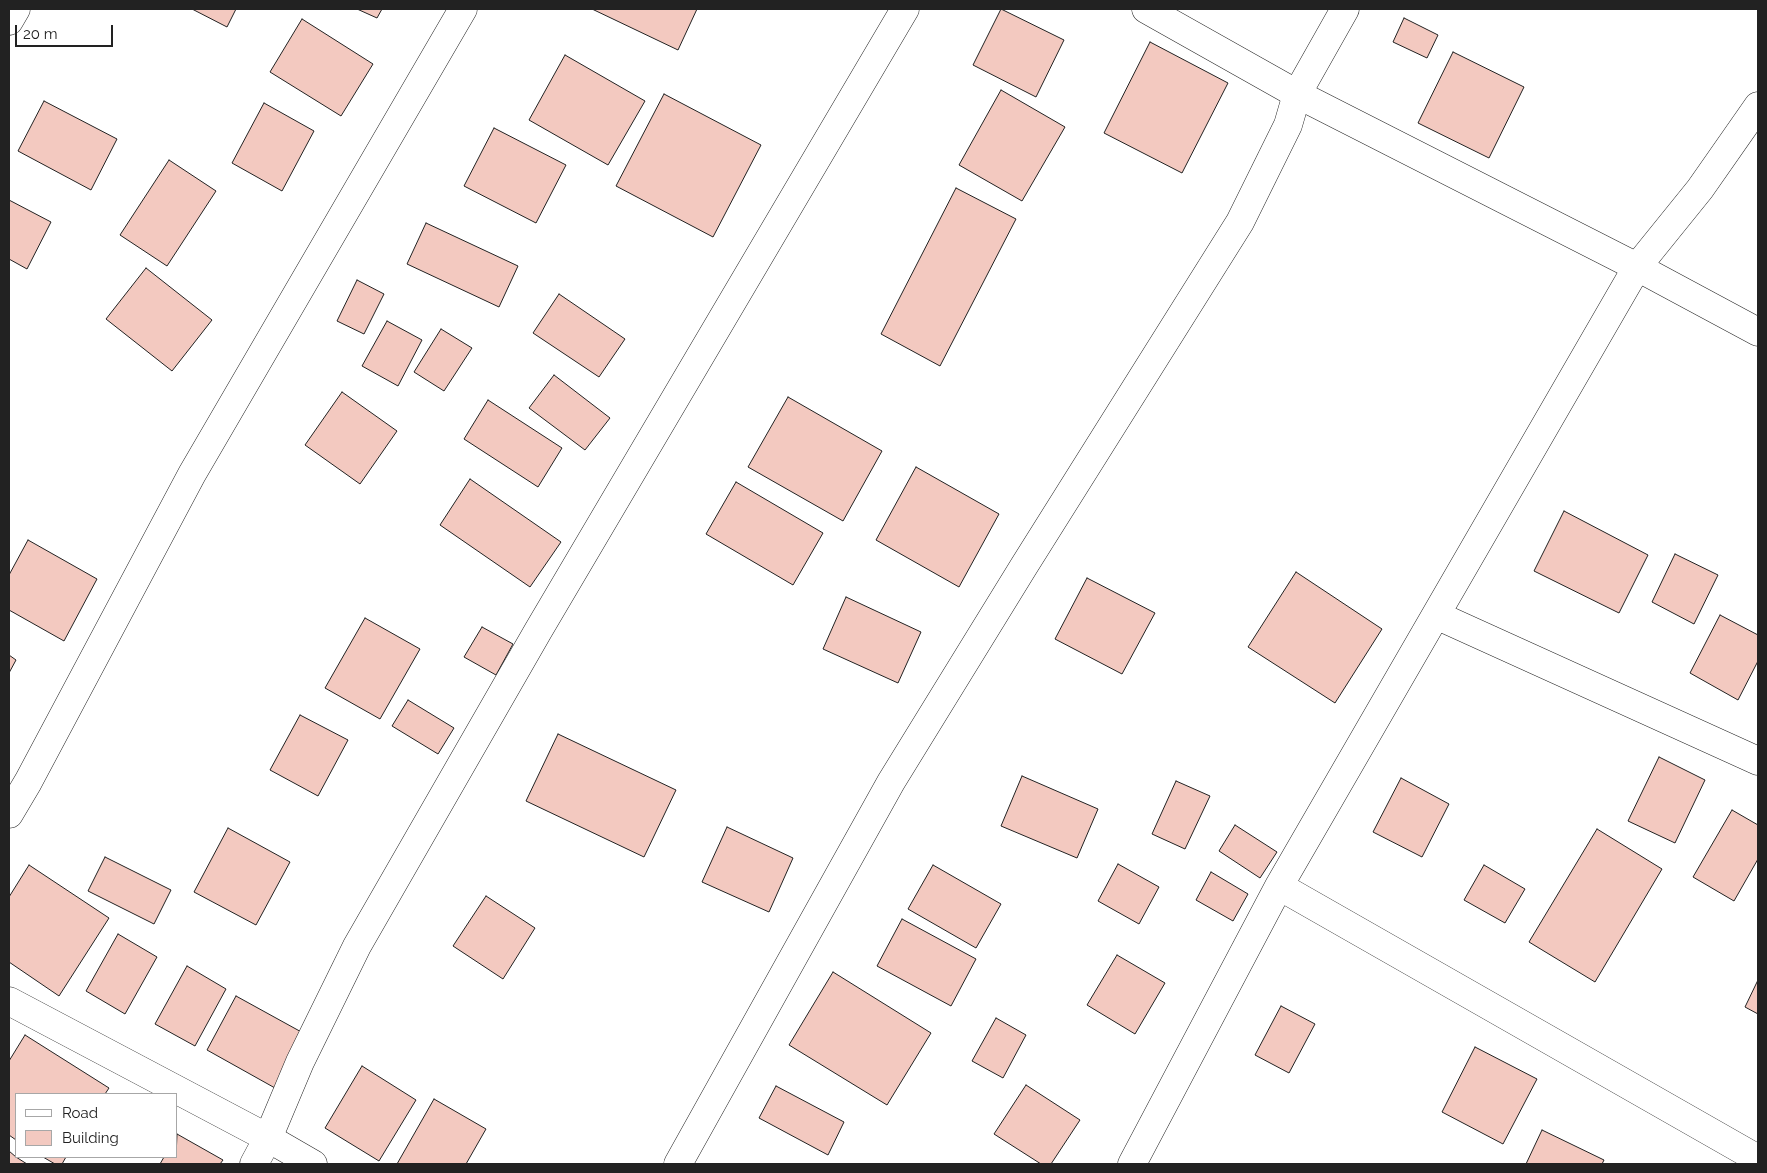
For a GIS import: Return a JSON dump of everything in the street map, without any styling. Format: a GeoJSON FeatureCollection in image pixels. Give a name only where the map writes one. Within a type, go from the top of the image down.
{"type":"FeatureCollection","features":[{"type":"Feature","properties":{"kind":"street"},"geometry":{"type":"LineString","coordinates":[[9,21],[16,9]]}},
{"type":"Feature","properties":{"kind":"street"},"geometry":{"type":"LineString","coordinates":[[9,814],[28,782],[192,474],[463,9]]}},
{"type":"Feature","properties":{"kind":"street"},"geometry":{"type":"LineString","coordinates":[[254,1164],[268,1138],[300,1062],[357,946],[538,631],[905,9]]}},
{"type":"Feature","properties":{"kind":"street"},"geometry":{"type":"LineString","coordinates":[[1146,9],[1298,94],[1637,267],[1758,332]]}},
{"type":"Feature","properties":{"kind":"street"},"geometry":{"type":"LineString","coordinates":[[678,1164],[891,782],[1240,222],[1288,125],[1298,94],[1344,9]]}},
{"type":"Feature","properties":{"kind":"street"},"geometry":{"type":"LineString","coordinates":[[1132,1164],[1279,886],[1637,267],[1700,189],[1758,106]]}},
{"type":"Feature","properties":{"kind":"street"},"geometry":{"type":"LineString","coordinates":[[1436,615],[1758,761]]}},
{"type":"Feature","properties":{"kind":"street"},"geometry":{"type":"LineString","coordinates":[[1279,886],[1758,1159]]}},
{"type":"Feature","properties":{"kind":"street"},"geometry":{"type":"LineString","coordinates":[[9,1001],[268,1138],[313,1164]]}},
{"type":"Feature","properties":{"kind":"building"},"geometry":{"type":"Polygon","coordinates":[[[192,9],[236,9],[227,27],[192,9]]]}},
{"type":"Feature","properties":{"kind":"building"},"geometry":{"type":"Polygon","coordinates":[[[357,9],[382,9],[377,18],[357,9]]]}},
{"type":"Feature","properties":{"kind":"building"},"geometry":{"type":"Polygon","coordinates":[[[592,9],[697,9],[678,50],[592,9]]]}},
{"type":"Feature","properties":{"kind":"building"},"geometry":{"type":"Polygon","coordinates":[[[1001,9],[1064,40],[1036,97],[973,65],[1001,9]]]}},
{"type":"Feature","properties":{"kind":"building"},"geometry":{"type":"Polygon","coordinates":[[[1404,18],[1438,35],[1427,58],[1393,42],[1404,18]]]}},
{"type":"Feature","properties":{"kind":"building"},"geometry":{"type":"Polygon","coordinates":[[[302,19],[373,64],[341,116],[270,72],[302,19]]]}},
{"type":"Feature","properties":{"kind":"building"},"geometry":{"type":"Polygon","coordinates":[[[1150,42],[1228,83],[1182,173],[1104,133],[1150,42]]]}},
{"type":"Feature","properties":{"kind":"building"},"geometry":{"type":"Polygon","coordinates":[[[1453,52],[1524,87],[1489,158],[1418,123],[1453,52]]]}},
{"type":"Feature","properties":{"kind":"building"},"geometry":{"type":"Polygon","coordinates":[[[565,55],[645,101],[608,165],[529,120],[565,55]]]}},
{"type":"Feature","properties":{"kind":"building"},"geometry":{"type":"Polygon","coordinates":[[[1001,90],[1065,127],[1022,201],[959,165],[1001,90]]]}},
{"type":"Feature","properties":{"kind":"building"},"geometry":{"type":"Polygon","coordinates":[[[664,94],[761,145],[713,237],[616,186],[664,94]]]}},
{"type":"Feature","properties":{"kind":"building"},"geometry":{"type":"Polygon","coordinates":[[[44,101],[117,139],[91,190],[18,151],[44,101]]]}},
{"type":"Feature","properties":{"kind":"building"},"geometry":{"type":"Polygon","coordinates":[[[264,103],[314,131],[282,191],[232,163],[264,103]]]}},
{"type":"Feature","properties":{"kind":"building"},"geometry":{"type":"Polygon","coordinates":[[[494,128],[566,165],[536,223],[464,186],[494,128]]]}},
{"type":"Feature","properties":{"kind":"building"},"geometry":{"type":"Polygon","coordinates":[[[169,160],[216,191],[167,266],[120,235],[169,160]]]}},
{"type":"Feature","properties":{"kind":"building"},"geometry":{"type":"Polygon","coordinates":[[[956,188],[1016,219],[940,366],[881,334],[956,188]]]}},
{"type":"Feature","properties":{"kind":"building"},"geometry":{"type":"Polygon","coordinates":[[[9,200],[51,222],[27,269],[9,259],[9,200]]]}},
{"type":"Feature","properties":{"kind":"building"},"geometry":{"type":"Polygon","coordinates":[[[426,223],[518,266],[499,307],[407,264],[426,223]]]}},
{"type":"Feature","properties":{"kind":"building"},"geometry":{"type":"Polygon","coordinates":[[[146,268],[212,320],[172,371],[106,319],[146,268]]]}},
{"type":"Feature","properties":{"kind":"building"},"geometry":{"type":"Polygon","coordinates":[[[357,280],[384,294],[364,334],[337,321],[357,280]]]}},
{"type":"Feature","properties":{"kind":"building"},"geometry":{"type":"Polygon","coordinates":[[[559,294],[625,339],[599,377],[533,333],[559,294]]]}},
{"type":"Feature","properties":{"kind":"building"},"geometry":{"type":"Polygon","coordinates":[[[387,321],[422,340],[398,386],[362,366],[387,321]]]}},
{"type":"Feature","properties":{"kind":"building"},"geometry":{"type":"Polygon","coordinates":[[[441,329],[472,348],[444,391],[414,372],[441,329]]]}},
{"type":"Feature","properties":{"kind":"building"},"geometry":{"type":"Polygon","coordinates":[[[554,375],[610,418],[585,450],[529,408],[554,375]]]}},
{"type":"Feature","properties":{"kind":"building"},"geometry":{"type":"Polygon","coordinates":[[[342,392],[397,431],[360,484],[305,445],[342,392]]]}},
{"type":"Feature","properties":{"kind":"building"},"geometry":{"type":"Polygon","coordinates":[[[788,397],[882,451],[843,521],[748,467],[788,397]]]}},
{"type":"Feature","properties":{"kind":"building"},"geometry":{"type":"Polygon","coordinates":[[[488,400],[562,448],[538,487],[464,439],[488,400]]]}},
{"type":"Feature","properties":{"kind":"building"},"geometry":{"type":"Polygon","coordinates":[[[916,467],[999,514],[959,587],[876,540],[916,467]]]}},
{"type":"Feature","properties":{"kind":"building"},"geometry":{"type":"Polygon","coordinates":[[[470,479],[561,542],[530,587],[440,525],[470,479]]]}},
{"type":"Feature","properties":{"kind":"building"},"geometry":{"type":"Polygon","coordinates":[[[736,482],[823,533],[793,585],[706,534],[736,482]]]}},
{"type":"Feature","properties":{"kind":"building"},"geometry":{"type":"Polygon","coordinates":[[[1564,511],[1648,555],[1619,613],[1534,571],[1564,511]]]}},
{"type":"Feature","properties":{"kind":"building"},"geometry":{"type":"Polygon","coordinates":[[[28,540],[97,579],[64,641],[9,610],[9,575],[28,540]]]}},
{"type":"Feature","properties":{"kind":"building"},"geometry":{"type":"Polygon","coordinates":[[[1675,554],[1718,575],[1694,624],[1652,602],[1675,554]]]}},
{"type":"Feature","properties":{"kind":"building"},"geometry":{"type":"Polygon","coordinates":[[[1296,572],[1382,629],[1335,703],[1248,647],[1296,572]]]}},
{"type":"Feature","properties":{"kind":"building"},"geometry":{"type":"Polygon","coordinates":[[[1087,578],[1155,613],[1122,674],[1055,639],[1087,578]]]}},
{"type":"Feature","properties":{"kind":"building"},"geometry":{"type":"Polygon","coordinates":[[[846,597],[921,632],[898,683],[823,649],[846,597]]]}},
{"type":"Feature","properties":{"kind":"building"},"geometry":{"type":"Polygon","coordinates":[[[1720,615],[1758,635],[1758,661],[1738,700],[1690,673],[1720,615]]]}},
{"type":"Feature","properties":{"kind":"building"},"geometry":{"type":"Polygon","coordinates":[[[365,618],[420,649],[380,719],[325,688],[365,618]]]}},
{"type":"Feature","properties":{"kind":"building"},"geometry":{"type":"Polygon","coordinates":[[[482,627],[513,644],[496,675],[464,657],[482,627]]]}},
{"type":"Feature","properties":{"kind":"building"},"geometry":{"type":"Polygon","coordinates":[[[9,655],[16,660],[9,673],[9,655]]]}},
{"type":"Feature","properties":{"kind":"building"},"geometry":{"type":"Polygon","coordinates":[[[408,700],[454,728],[438,754],[392,726],[408,700]]]}},
{"type":"Feature","properties":{"kind":"building"},"geometry":{"type":"Polygon","coordinates":[[[300,715],[348,740],[318,796],[270,770],[300,715]]]}},
{"type":"Feature","properties":{"kind":"building"},"geometry":{"type":"Polygon","coordinates":[[[558,734],[676,790],[644,857],[526,801],[558,734]]]}},
{"type":"Feature","properties":{"kind":"building"},"geometry":{"type":"Polygon","coordinates":[[[1659,757],[1705,780],[1675,843],[1628,821],[1659,757]]]}},
{"type":"Feature","properties":{"kind":"building"},"geometry":{"type":"Polygon","coordinates":[[[1022,776],[1098,809],[1077,858],[1001,826],[1022,776]]]}},
{"type":"Feature","properties":{"kind":"building"},"geometry":{"type":"Polygon","coordinates":[[[1401,778],[1449,804],[1422,857],[1373,832],[1401,778]]]}},
{"type":"Feature","properties":{"kind":"building"},"geometry":{"type":"Polygon","coordinates":[[[1176,781],[1210,796],[1185,849],[1152,834],[1176,781]]]}},
{"type":"Feature","properties":{"kind":"building"},"geometry":{"type":"Polygon","coordinates":[[[1732,810],[1758,825],[1758,859],[1734,901],[1693,877],[1732,810]]]}},
{"type":"Feature","properties":{"kind":"building"},"geometry":{"type":"Polygon","coordinates":[[[1235,825],[1277,852],[1260,878],[1219,851],[1235,825]]]}},
{"type":"Feature","properties":{"kind":"building"},"geometry":{"type":"Polygon","coordinates":[[[727,827],[793,858],[769,912],[702,882],[727,827]]]}},
{"type":"Feature","properties":{"kind":"building"},"geometry":{"type":"Polygon","coordinates":[[[228,828],[290,862],[256,925],[194,892],[228,828]]]}},
{"type":"Feature","properties":{"kind":"building"},"geometry":{"type":"Polygon","coordinates":[[[1597,829],[1662,869],[1595,982],[1529,942],[1597,829]]]}},
{"type":"Feature","properties":{"kind":"building"},"geometry":{"type":"Polygon","coordinates":[[[105,857],[171,890],[154,924],[88,891],[105,857]]]}},
{"type":"Feature","properties":{"kind":"building"},"geometry":{"type":"Polygon","coordinates":[[[1118,864],[1159,887],[1139,924],[1098,901],[1118,864]]]}},
{"type":"Feature","properties":{"kind":"building"},"geometry":{"type":"Polygon","coordinates":[[[29,865],[109,918],[59,996],[9,962],[9,897],[29,865]]]}},
{"type":"Feature","properties":{"kind":"building"},"geometry":{"type":"Polygon","coordinates":[[[933,865],[1001,904],[976,948],[908,909],[933,865]]]}},
{"type":"Feature","properties":{"kind":"building"},"geometry":{"type":"Polygon","coordinates":[[[1484,865],[1525,889],[1505,923],[1464,900],[1484,865]]]}},
{"type":"Feature","properties":{"kind":"building"},"geometry":{"type":"Polygon","coordinates":[[[1211,872],[1248,894],[1233,921],[1196,900],[1211,872]]]}},
{"type":"Feature","properties":{"kind":"building"},"geometry":{"type":"Polygon","coordinates":[[[486,896],[535,928],[503,979],[453,946],[486,896]]]}},
{"type":"Feature","properties":{"kind":"building"},"geometry":{"type":"Polygon","coordinates":[[[902,919],[976,959],[951,1006],[877,966],[902,919]]]}},
{"type":"Feature","properties":{"kind":"building"},"geometry":{"type":"Polygon","coordinates":[[[118,934],[157,957],[125,1014],[86,991],[118,934]]]}},
{"type":"Feature","properties":{"kind":"building"},"geometry":{"type":"Polygon","coordinates":[[[1117,955],[1165,983],[1135,1034],[1087,1005],[1117,955]]]}},
{"type":"Feature","properties":{"kind":"building"},"geometry":{"type":"Polygon","coordinates":[[[187,966],[226,989],[195,1046],[155,1024],[187,966]]]}},
{"type":"Feature","properties":{"kind":"building"},"geometry":{"type":"Polygon","coordinates":[[[833,972],[931,1033],[887,1105],[789,1045],[833,972]]]}},
{"type":"Feature","properties":{"kind":"building"},"geometry":{"type":"Polygon","coordinates":[[[1758,980],[1758,1014],[1745,1007],[1758,980]]]}},
{"type":"Feature","properties":{"kind":"building"},"geometry":{"type":"Polygon","coordinates":[[[236,996],[305,1034],[275,1088],[207,1050],[236,996]]]}},
{"type":"Feature","properties":{"kind":"building"},"geometry":{"type":"Polygon","coordinates":[[[1281,1006],[1315,1024],[1289,1073],[1255,1055],[1281,1006]]]}},
{"type":"Feature","properties":{"kind":"building"},"geometry":{"type":"Polygon","coordinates":[[[996,1018],[1026,1035],[1003,1078],[972,1061],[996,1018]]]}},
{"type":"Feature","properties":{"kind":"building"},"geometry":{"type":"Polygon","coordinates":[[[25,1035],[109,1088],[106,1093],[15,1093],[15,1139],[9,1135],[9,1061],[25,1035]]]}},
{"type":"Feature","properties":{"kind":"building"},"geometry":{"type":"Polygon","coordinates":[[[1475,1047],[1537,1079],[1503,1144],[1442,1112],[1475,1047]]]}},
{"type":"Feature","properties":{"kind":"building"},"geometry":{"type":"Polygon","coordinates":[[[362,1066],[416,1100],[379,1161],[325,1128],[362,1066]]]}},
{"type":"Feature","properties":{"kind":"building"},"geometry":{"type":"Polygon","coordinates":[[[1026,1085],[1080,1120],[1051,1164],[1041,1164],[994,1134],[1026,1085]]]}},
{"type":"Feature","properties":{"kind":"building"},"geometry":{"type":"Polygon","coordinates":[[[776,1086],[844,1122],[828,1155],[759,1118],[776,1086]]]}},
{"type":"Feature","properties":{"kind":"building"},"geometry":{"type":"Polygon","coordinates":[[[434,1099],[486,1129],[466,1164],[397,1164],[434,1099]]]}},
{"type":"Feature","properties":{"kind":"building"},"geometry":{"type":"Polygon","coordinates":[[[1542,1130],[1604,1160],[1602,1164],[1526,1164],[1542,1130]]]}},
{"type":"Feature","properties":{"kind":"building"},"geometry":{"type":"Polygon","coordinates":[[[178,1135],[223,1160],[220,1164],[160,1164],[163,1158],[178,1158],[178,1135]]]}},
{"type":"Feature","properties":{"kind":"building"},"geometry":{"type":"Polygon","coordinates":[[[9,1151],[15,1158],[27,1164],[9,1164],[9,1151]]]}},
{"type":"Feature","properties":{"kind":"building"},"geometry":{"type":"Polygon","coordinates":[[[45,1158],[65,1158],[62,1164],[55,1164],[45,1158]]]}}]}
